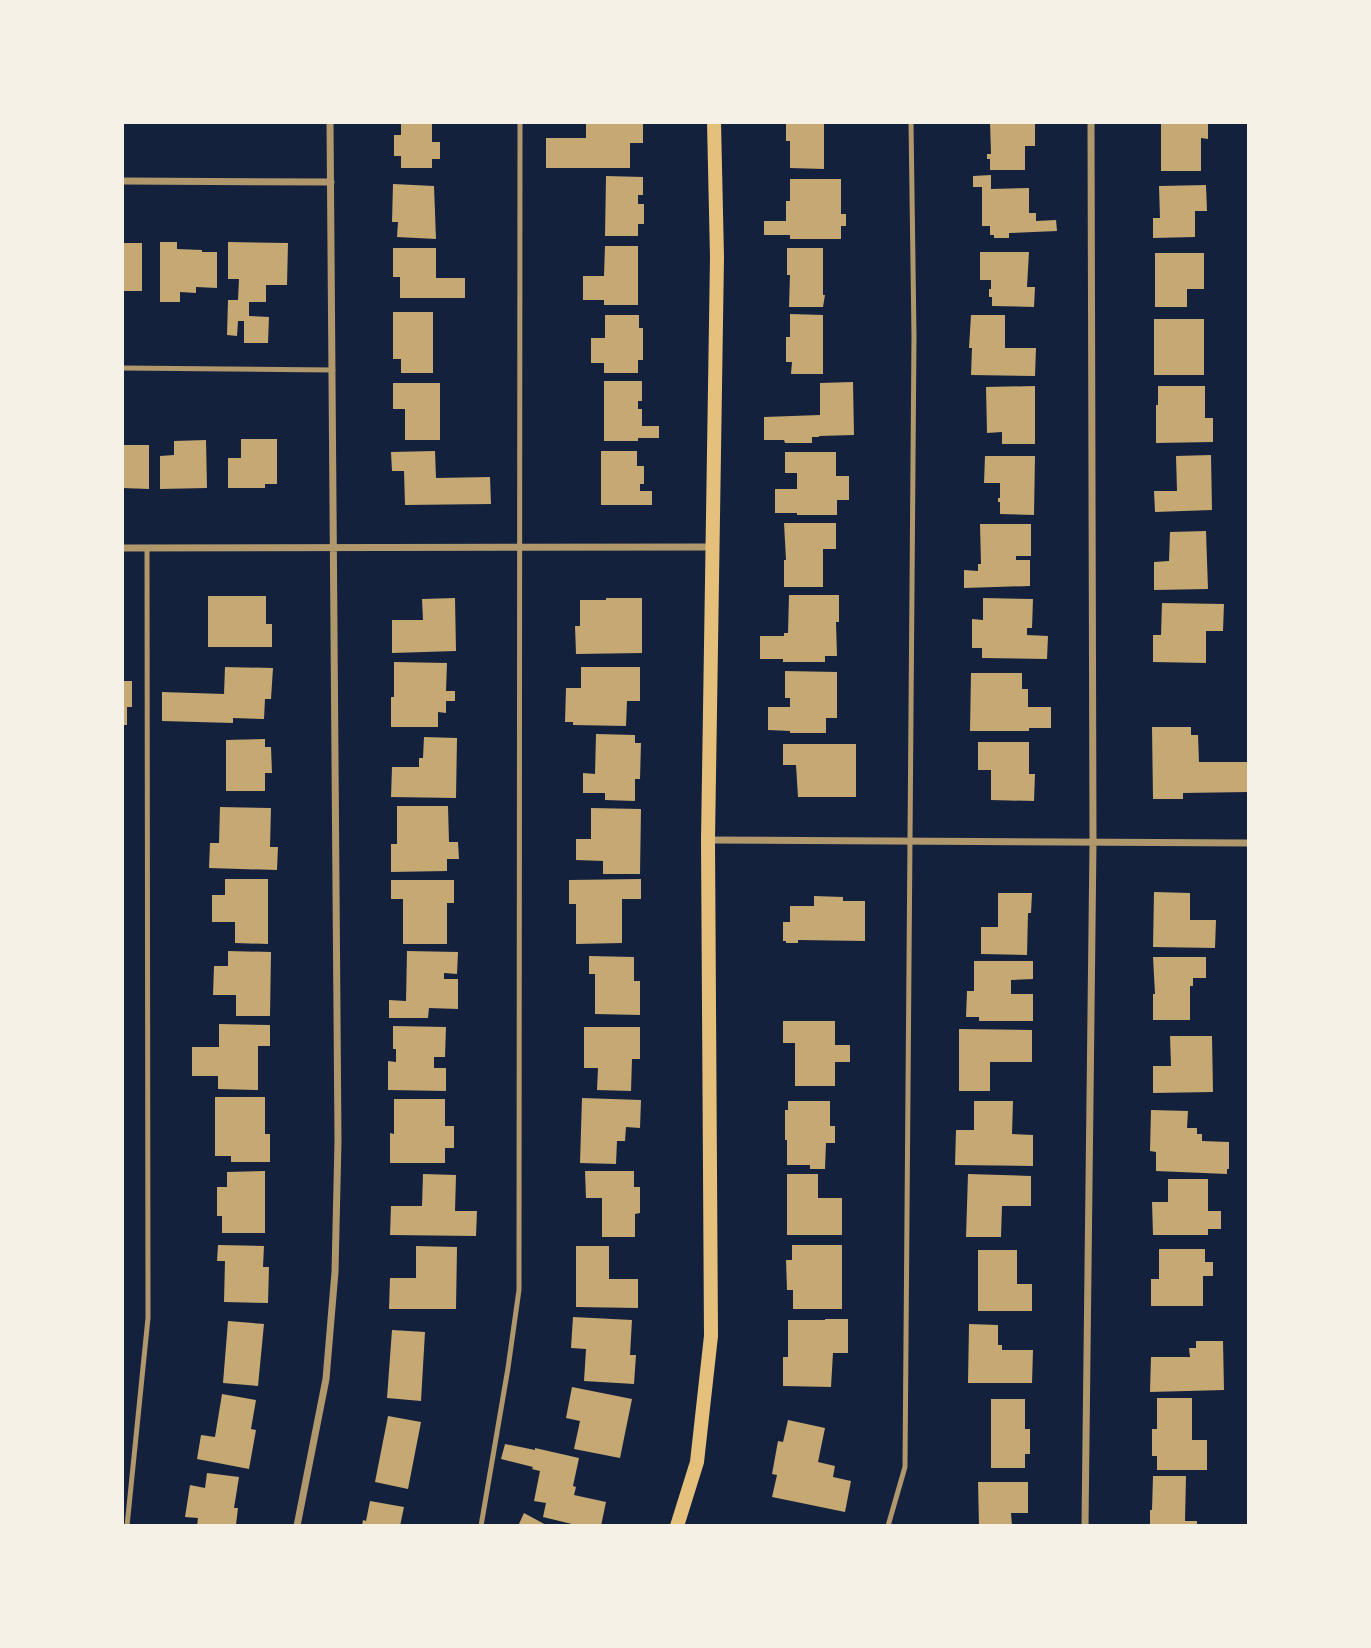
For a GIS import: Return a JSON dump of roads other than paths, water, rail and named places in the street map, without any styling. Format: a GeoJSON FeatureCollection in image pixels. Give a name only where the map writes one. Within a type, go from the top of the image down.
{"type":"FeatureCollection","features":[{"type":"Feature","properties":{"kind":"main road"},"geometry":{"type":"LineString","coordinates":[[677,1525],[697,1462],[711,1336],[708,840],[717,257],[714,122]]}},
{"type":"Feature","properties":{"kind":"street"},"geometry":{"type":"LineString","coordinates":[[297,1525],[326,1379],[335,1272],[338,1127],[330,122]]}},
{"type":"Feature","properties":{"kind":"street"},"geometry":{"type":"LineString","coordinates":[[1084,1525],[1093,842],[1091,122]]}},
{"type":"Feature","properties":{"kind":"street"},"geometry":{"type":"LineString","coordinates":[[122,181],[331,182]]}},
{"type":"Feature","properties":{"kind":"street"},"geometry":{"type":"LineString","coordinates":[[122,548],[713,547]]}},
{"type":"Feature","properties":{"kind":"street"},"geometry":{"type":"LineString","coordinates":[[708,840],[1248,843]]}},
{"type":"Feature","properties":{"kind":"lane"},"geometry":{"type":"LineString","coordinates":[[481,1525],[519,1290],[520,122]]}},
{"type":"Feature","properties":{"kind":"lane"},"geometry":{"type":"LineString","coordinates":[[888,1525],[905,1467],[914,350],[911,122]]}},
{"type":"Feature","properties":{"kind":"lane"},"geometry":{"type":"LineString","coordinates":[[122,368],[333,370]]}},
{"type":"Feature","properties":{"kind":"lane"},"geometry":{"type":"LineString","coordinates":[[127,1525],[148,1318],[147,548]]}}]}
